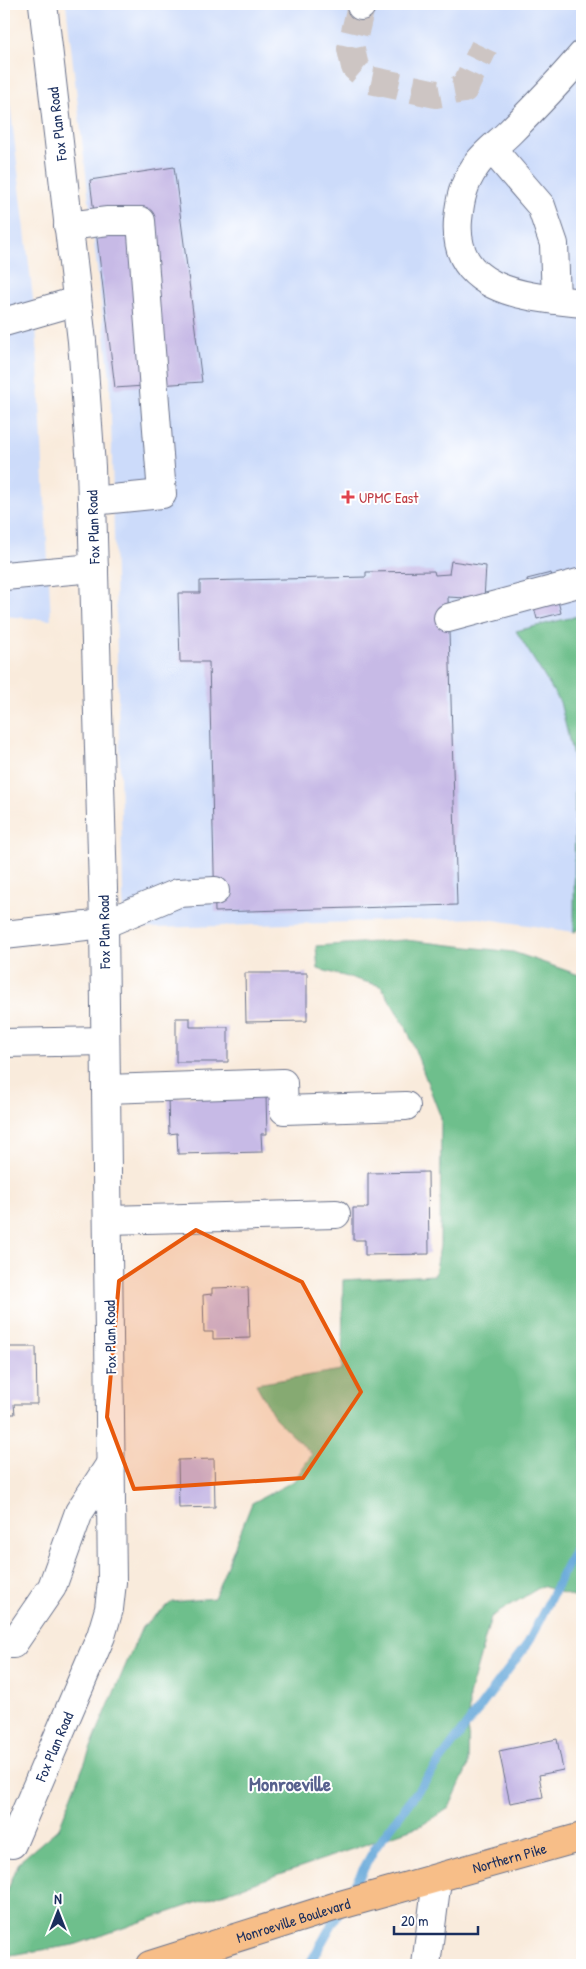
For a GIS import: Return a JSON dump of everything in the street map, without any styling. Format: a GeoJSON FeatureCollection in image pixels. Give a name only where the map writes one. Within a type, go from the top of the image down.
{"type":"FeatureCollection","features":[{"type":"Feature","properties":{"kind":"main road","name":"Northern Pike"},"geometry":{"type":"LineString","coordinates":[[437,1880],[582,1837]]}},
{"type":"Feature","properties":{"kind":"main road","name":"Monroeville Boulevard"},"geometry":{"type":"LineString","coordinates":[[150,1965],[337,1906],[437,1880]]}},
{"type":"Feature","properties":{"kind":"street","name":"Fox Plan Road"},"geometry":{"type":"LineString","coordinates":[[12,1844],[95,1651],[109,1609],[112,1582],[104,924],[91,467],[77,301],[43,4]]}},
{"type":"Feature","properties":{"kind":"street"},"geometry":{"type":"LineString","coordinates":[[582,55],[555,88],[475,166],[461,192],[457,235],[466,262],[487,282],[516,294],[582,304]]}},
{"type":"Feature","properties":{"kind":"street"},"geometry":{"type":"LineString","coordinates":[[492,149],[541,206],[554,244],[556,300]]}},
{"type":"Feature","properties":{"kind":"street"},"geometry":{"type":"LineString","coordinates":[[68,226],[108,221],[141,221],[162,494],[92,501]]}},
{"type":"Feature","properties":{"kind":"street"},"geometry":{"type":"LineString","coordinates":[[4,322],[77,301]]}},
{"type":"Feature","properties":{"kind":"street"},"geometry":{"type":"LineString","coordinates":[[4,576],[94,568]]}},
{"type":"Feature","properties":{"kind":"street"},"geometry":{"type":"LineString","coordinates":[[448,618],[582,582]]}},
{"type":"Feature","properties":{"kind":"street"},"geometry":{"type":"LineString","coordinates":[[4,935],[104,924],[178,893],[215,891]]}},
{"type":"Feature","properties":{"kind":"street"},"geometry":{"type":"LineString","coordinates":[[4,1043],[105,1041]]}},
{"type":"Feature","properties":{"kind":"street"},"geometry":{"type":"LineString","coordinates":[[106,1089],[283,1083],[284,1110],[406,1106]]}},
{"type":"Feature","properties":{"kind":"street"},"geometry":{"type":"LineString","coordinates":[[108,1220],[336,1214]]}},
{"type":"Feature","properties":{"kind":"street"},"geometry":{"type":"LineString","coordinates":[[7,1649],[52,1587],[79,1512],[112,1464]]}},
{"type":"Feature","properties":{"kind":"street"},"geometry":{"type":"LineString","coordinates":[[426,1965],[437,1880]]}},
{"type":"Feature","properties":{"kind":"highlighted area"},"geometry":{"type":"Polygon","coordinates":[[[196,1230],[302,1282],[361,1392],[303,1478],[134,1489],[107,1417],[119,1281],[196,1230]]]}},
{"type":"Feature","properties":{"kind":"shaded area","name":"UPMC East"},"geometry":{"type":"Polygon","coordinates":[[[66,4],[582,4],[582,615],[517,631],[560,702],[575,765],[574,932],[480,918],[124,929],[110,379],[66,4]]]}},
{"type":"Feature","properties":{"kind":"shaded area"},"geometry":{"type":"Polygon","coordinates":[[[4,52],[36,324],[51,620],[4,616],[4,52]]]}},
{"type":"Feature","properties":{"kind":"green space"},"geometry":{"type":"Polygon","coordinates":[[[582,615],[582,928],[574,932],[575,765],[560,702],[516,631],[582,615]]]}},
{"type":"Feature","properties":{"kind":"green space"},"geometry":{"type":"Polygon","coordinates":[[[405,940],[513,952],[582,976],[582,1600],[542,1586],[491,1617],[469,1696],[468,1766],[449,1808],[422,1825],[74,1945],[4,1956],[4,1899],[19,1862],[59,1828],[97,1732],[142,1627],[172,1602],[214,1598],[252,1503],[294,1481],[312,1454],[275,1418],[256,1384],[342,1370],[343,1280],[435,1275],[440,1246],[441,1118],[407,1029],[381,986],[318,969],[316,946],[405,940]]]}},
{"type":"Feature","properties":{"kind":"building"},"geometry":{"type":"Polygon","coordinates":[[[174,167],[202,382],[115,388],[90,180],[174,167]]]}},
{"type":"Feature","properties":{"kind":"building"},"geometry":{"type":"Polygon","coordinates":[[[451,561],[486,566],[484,599],[448,597],[457,905],[215,912],[209,662],[180,662],[178,593],[200,593],[200,581],[366,577],[366,572],[434,571],[435,575],[449,574],[451,561]]]}},
{"type":"Feature","properties":{"kind":"building"},"geometry":{"type":"Polygon","coordinates":[[[551,573],[561,613],[537,619],[527,579],[551,573]]]}},
{"type":"Feature","properties":{"kind":"building"},"geometry":{"type":"Polygon","coordinates":[[[245,973],[307,973],[307,1021],[246,1022],[245,973]]]}},
{"type":"Feature","properties":{"kind":"building"},"geometry":{"type":"Polygon","coordinates":[[[176,1018],[190,1018],[190,1027],[228,1027],[228,1062],[176,1062],[176,1018]]]}},
{"type":"Feature","properties":{"kind":"building"},"geometry":{"type":"Polygon","coordinates":[[[266,1096],[267,1134],[261,1134],[262,1152],[178,1154],[177,1133],[169,1134],[168,1098],[266,1096]]]}},
{"type":"Feature","properties":{"kind":"building"},"geometry":{"type":"Polygon","coordinates":[[[428,1172],[429,1254],[365,1255],[365,1240],[353,1240],[353,1208],[368,1208],[368,1173],[428,1172]]]}},
{"type":"Feature","properties":{"kind":"building"},"geometry":{"type":"Polygon","coordinates":[[[248,1287],[250,1338],[213,1339],[213,1332],[204,1332],[203,1295],[212,1294],[212,1288],[248,1287]]]}},
{"type":"Feature","properties":{"kind":"building"},"geometry":{"type":"Polygon","coordinates":[[[4,1347],[36,1347],[37,1404],[14,1404],[15,1414],[4,1414],[4,1347]]]}},
{"type":"Feature","properties":{"kind":"building"},"geometry":{"type":"Polygon","coordinates":[[[214,1459],[215,1507],[179,1508],[178,1460],[214,1459]]]}},
{"type":"Feature","properties":{"kind":"building"},"geometry":{"type":"Polygon","coordinates":[[[557,1739],[563,1770],[539,1775],[543,1797],[510,1803],[499,1751],[557,1739]]]}},
{"type":"Feature","properties":{"kind":"waterway"},"geometry":{"type":"LineString","coordinates":[[348,1897],[375,1848],[528,1643],[582,1535]]}},
{"type":"Feature","properties":{"kind":"waterway"},"geometry":{"type":"LineString","coordinates":[[309,1965],[339,1912]]}},
{"type":"Feature","properties":{"kind":"tunnel"},"geometry":{"type":"LineString","coordinates":[[361,6],[351,49],[355,67],[370,80],[436,94],[464,89],[484,47]]}},
{"type":"Feature","properties":{"kind":"place","name":"UPMC East"},"geometry":{"type":"Point","coordinates":[348,497]}},
{"type":"Feature","properties":{"kind":"district","name":"Monroeville"},"geometry":{"type":"Point","coordinates":[290,1783]}}]}
